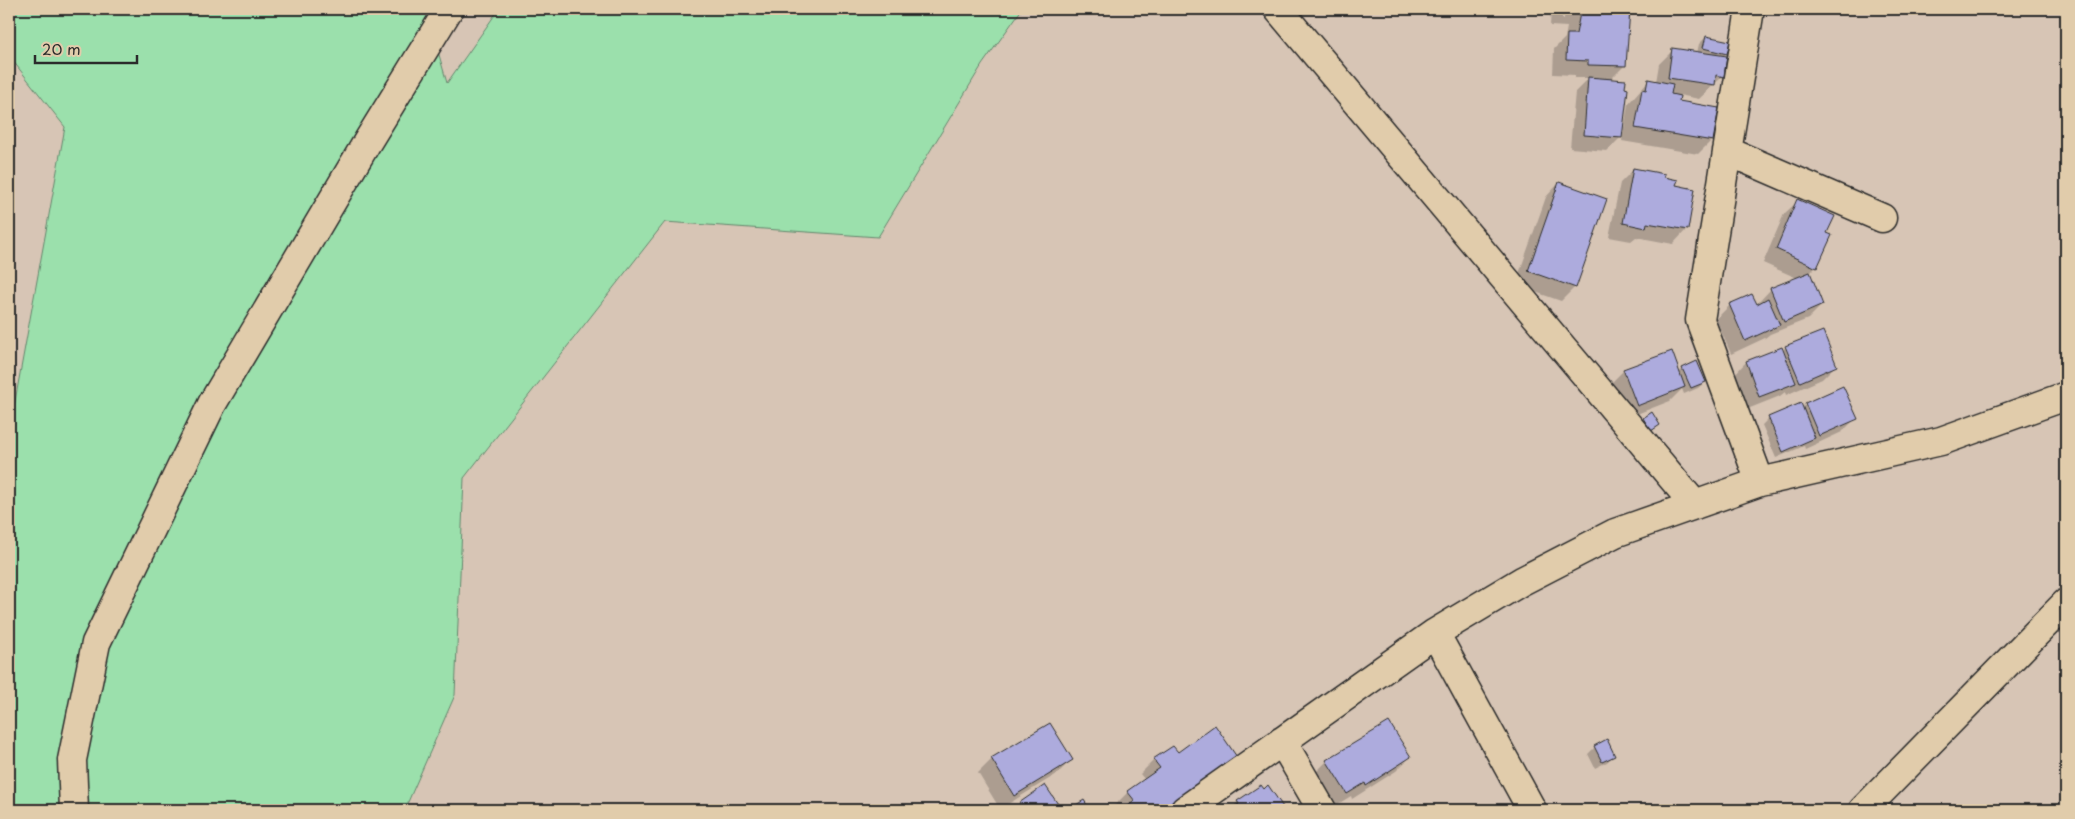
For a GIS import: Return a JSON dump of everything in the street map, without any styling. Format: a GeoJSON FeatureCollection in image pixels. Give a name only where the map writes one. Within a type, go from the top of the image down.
{"type":"FeatureCollection","features":[{"type":"Feature","properties":{"kind":"street"},"geometry":{"type":"LineString","coordinates":[[74,810],[72,760],[96,643],[212,404],[366,144],[449,9]]}},
{"type":"Feature","properties":{"kind":"street"},"geometry":{"type":"LineString","coordinates":[[1278,9],[1695,505]]}},
{"type":"Feature","properties":{"kind":"street"},"geometry":{"type":"LineString","coordinates":[[1750,9],[1700,320],[1760,482]]}},
{"type":"Feature","properties":{"kind":"street"},"geometry":{"type":"LineString","coordinates":[[1727,151],[1882,218]]}},
{"type":"Feature","properties":{"kind":"street"},"geometry":{"type":"LineString","coordinates":[[1185,810],[1435,634],[1522,582],[1615,533],[1760,482],[1941,441],[2066,396]]}},
{"type":"Feature","properties":{"kind":"street"},"geometry":{"type":"LineString","coordinates":[[1863,810],[2066,603]]}},
{"type":"Feature","properties":{"kind":"street"},"geometry":{"type":"LineString","coordinates":[[1435,634],[1532,810]]}},
{"type":"Feature","properties":{"kind":"street"},"geometry":{"type":"LineString","coordinates":[[1282,741],[1322,810]]}},
{"type":"Feature","properties":{"kind":"green space"},"geometry":{"type":"Polygon","coordinates":[[[9,9],[426,9],[447,83],[499,9],[1022,9],[982,65],[878,237],[665,222],[464,478],[455,695],[408,802],[411,810],[9,810],[9,434],[65,127],[9,56],[9,9]]]}},
{"type":"Feature","properties":{"kind":"building"},"geometry":{"type":"Polygon","coordinates":[[[1564,9],[1630,9],[1626,66],[1588,65],[1588,61],[1566,60],[1567,34],[1576,34],[1580,13],[1564,12],[1564,9]]]}},
{"type":"Feature","properties":{"kind":"building"},"geometry":{"type":"Polygon","coordinates":[[[1706,36],[1730,41],[1727,54],[1703,48],[1706,36]]]}},
{"type":"Feature","properties":{"kind":"building"},"geometry":{"type":"Polygon","coordinates":[[[1672,48],[1727,56],[1724,77],[1716,75],[1715,85],[1668,78],[1672,48]]]}},
{"type":"Feature","properties":{"kind":"building"},"geometry":{"type":"Polygon","coordinates":[[[1588,77],[1626,80],[1625,88],[1628,89],[1622,138],[1584,135],[1588,77]]]}},
{"type":"Feature","properties":{"kind":"building"},"geometry":{"type":"Polygon","coordinates":[[[1648,79],[1673,84],[1671,94],[1680,96],[1679,101],[1719,108],[1713,141],[1635,128],[1642,89],[1646,90],[1648,79]]]}},
{"type":"Feature","properties":{"kind":"building"},"geometry":{"type":"Polygon","coordinates":[[[1633,168],[1665,174],[1664,177],[1678,180],[1676,185],[1695,189],[1688,230],[1647,223],[1646,228],[1623,223],[1633,168]]]}},
{"type":"Feature","properties":{"kind":"building"},"geometry":{"type":"Polygon","coordinates":[[[1559,182],[1607,199],[1576,288],[1528,271],[1559,182]]]}},
{"type":"Feature","properties":{"kind":"building"},"geometry":{"type":"Polygon","coordinates":[[[1797,199],[1835,216],[1827,233],[1832,235],[1817,268],[1776,249],[1797,199]]]}},
{"type":"Feature","properties":{"kind":"building"},"geometry":{"type":"Polygon","coordinates":[[[1810,272],[1823,305],[1784,322],[1770,288],[1810,272]]]}},
{"type":"Feature","properties":{"kind":"building"},"geometry":{"type":"Polygon","coordinates":[[[1752,294],[1757,304],[1768,298],[1780,325],[1745,341],[1729,304],[1752,294]]]}},
{"type":"Feature","properties":{"kind":"building"},"geometry":{"type":"Polygon","coordinates":[[[1823,331],[1837,366],[1800,382],[1785,346],[1823,331]]]}},
{"type":"Feature","properties":{"kind":"building"},"geometry":{"type":"Polygon","coordinates":[[[1782,347],[1796,383],[1759,397],[1746,361],[1782,347]]]}},
{"type":"Feature","properties":{"kind":"building"},"geometry":{"type":"Polygon","coordinates":[[[1672,351],[1685,387],[1637,406],[1623,369],[1672,351]]]}},
{"type":"Feature","properties":{"kind":"building"},"geometry":{"type":"Polygon","coordinates":[[[1697,361],[1706,382],[1691,388],[1682,368],[1697,361]]]}},
{"type":"Feature","properties":{"kind":"building"},"geometry":{"type":"Polygon","coordinates":[[[1843,386],[1858,419],[1819,436],[1805,403],[1843,386]]]}},
{"type":"Feature","properties":{"kind":"building"},"geometry":{"type":"Polygon","coordinates":[[[1801,403],[1815,438],[1783,452],[1768,417],[1801,403]]]}},
{"type":"Feature","properties":{"kind":"building"},"geometry":{"type":"Polygon","coordinates":[[[1652,412],[1660,425],[1651,431],[1643,418],[1652,412]]]}},
{"type":"Feature","properties":{"kind":"building"},"geometry":{"type":"Polygon","coordinates":[[[1389,722],[1411,757],[1366,786],[1365,783],[1347,794],[1326,760],[1389,722]]]}},
{"type":"Feature","properties":{"kind":"building"},"geometry":{"type":"Polygon","coordinates":[[[1050,723],[1073,760],[1014,796],[991,758],[1050,723]]]}},
{"type":"Feature","properties":{"kind":"building"},"geometry":{"type":"Polygon","coordinates":[[[1215,725],[1239,760],[1166,810],[1126,810],[1125,808],[1135,801],[1127,791],[1160,768],[1153,759],[1173,746],[1178,752],[1215,725]]]}},
{"type":"Feature","properties":{"kind":"building"},"geometry":{"type":"Polygon","coordinates":[[[1607,739],[1615,756],[1602,762],[1594,746],[1607,739]]]}},
{"type":"Feature","properties":{"kind":"building"},"geometry":{"type":"Polygon","coordinates":[[[1045,785],[1062,810],[1023,810],[1019,803],[1045,785]]]}},
{"type":"Feature","properties":{"kind":"building"},"geometry":{"type":"Polygon","coordinates":[[[1261,785],[1264,789],[1268,785],[1285,810],[1229,810],[1239,804],[1237,801],[1261,785]]]}},
{"type":"Feature","properties":{"kind":"building"},"geometry":{"type":"Polygon","coordinates":[[[1084,800],[1090,810],[1068,810],[1084,800]]]}}]}
